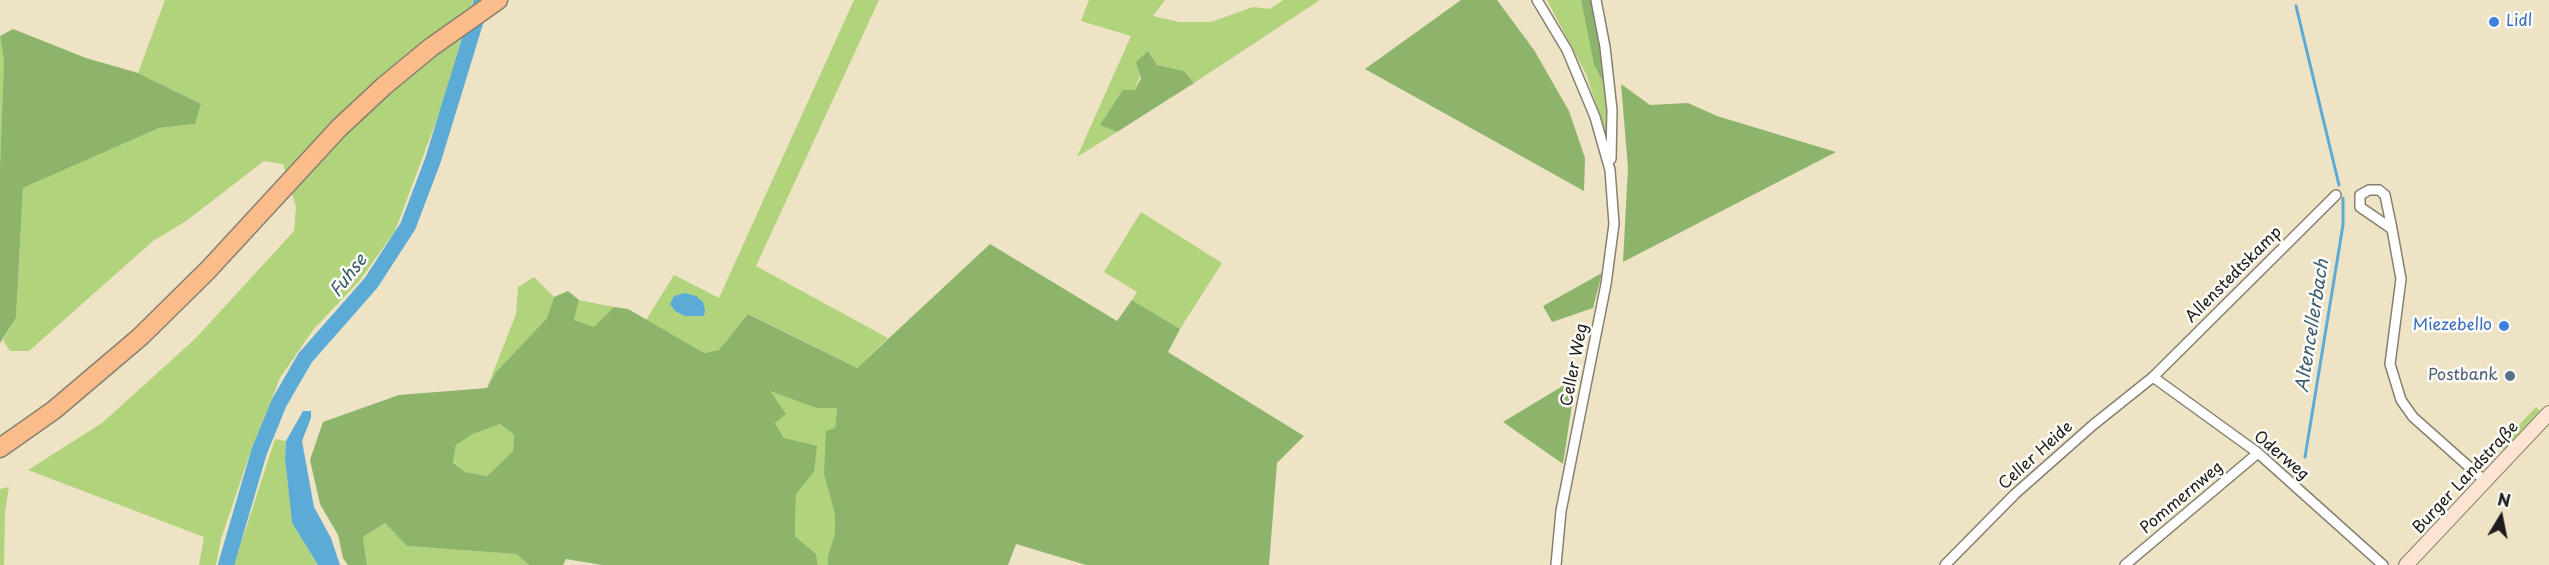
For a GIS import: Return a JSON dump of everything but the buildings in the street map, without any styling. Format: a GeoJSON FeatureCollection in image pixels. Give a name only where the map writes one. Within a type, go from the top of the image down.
{"type":"FeatureCollection","features":[{"type":"Feature","properties":{"kind":"highway"},"geometry":{"type":"LineString","coordinates":[[0,448],[54,410],[176,304],[339,128],[384,86],[430,48],[498,0]]}},
{"type":"Feature","properties":{"kind":"street","name":"Celler Weg"},"geometry":{"type":"LineString","coordinates":[[1537,0],[1567,50],[1580,79],[1605,147],[1610,170]]}},
{"type":"Feature","properties":{"kind":"street","name":"Celler Weg"},"geometry":{"type":"LineString","coordinates":[[1556,565],[1561,512],[1610,263],[1614,224],[1610,170],[1612,110],[1605,47],[1596,0]]}},
{"type":"Feature","properties":{"kind":"street"},"geometry":{"type":"LineString","coordinates":[[2392,229],[2360,207],[2360,195],[2369,190],[2379,190],[2385,195],[2392,229],[2401,279],[2390,364],[2401,400],[2413,417],[2485,481]]}},
{"type":"Feature","properties":{"kind":"street","name":"Allenstedtskamp"},"geometry":{"type":"LineString","coordinates":[[2153,377],[2336,195]]}},
{"type":"Feature","properties":{"kind":"street","name":"Oderweg"},"geometry":{"type":"LineString","coordinates":[[2153,377],[2258,453],[2383,565]]}},
{"type":"Feature","properties":{"kind":"street","name":"Celler Heide"},"geometry":{"type":"LineString","coordinates":[[1945,565],[2015,494],[2093,425],[2153,377]]}},
{"type":"Feature","properties":{"kind":"street","name":"Burger Landstraße"},"geometry":{"type":"LineString","coordinates":[[2406,565],[2549,413]]}},
{"type":"Feature","properties":{"kind":"street","name":"Pommernweg"},"geometry":{"type":"LineString","coordinates":[[2128,564],[2258,453]]}},
{"type":"Feature","properties":{"kind":"green space"},"geometry":{"type":"Polygon","coordinates":[[[165,0],[473,0],[440,111],[395,231],[360,280],[313,330],[280,378],[249,456],[221,539],[216,565],[199,565],[204,537],[28,470],[102,423],[195,339],[294,231],[296,207],[283,164],[264,161],[186,221],[153,241],[29,351],[10,351],[3,340],[16,318],[23,188],[159,128],[195,124],[201,104],[138,73],[165,0]]]}},
{"type":"Feature","properties":{"kind":"green space"},"geometry":{"type":"Polygon","coordinates":[[[854,0],[879,0],[756,266],[888,338],[857,368],[749,314],[719,350],[703,353],[646,320],[674,275],[719,298],[854,0]]]}},
{"type":"Feature","properties":{"kind":"green space"},"geometry":{"type":"Polygon","coordinates":[[[1089,0],[1165,0],[1153,16],[1179,22],[1211,22],[1253,7],[1270,9],[1283,0],[1320,0],[1194,83],[1184,71],[1157,65],[1148,51],[1135,90],[1100,125],[1117,132],[1077,157],[1131,36],[1081,21],[1089,0]]]}},
{"type":"Feature","properties":{"kind":"green space"},"geometry":{"type":"Polygon","coordinates":[[[1461,0],[1497,0],[1534,50],[1569,111],[1585,158],[1584,191],[1365,69],[1461,0]]]}},
{"type":"Feature","properties":{"kind":"green space"},"geometry":{"type":"Polygon","coordinates":[[[1547,0],[1581,0],[1594,65],[1604,84],[1601,47],[1607,107],[1608,140],[1586,74],[1547,0]]]}},
{"type":"Feature","properties":{"kind":"green space"},"geometry":{"type":"Polygon","coordinates":[[[1581,0],[1593,0],[1605,86],[1594,65],[1581,0]]]}},
{"type":"Feature","properties":{"kind":"green space"},"geometry":{"type":"Polygon","coordinates":[[[13,29],[86,58],[138,73],[201,104],[195,124],[159,128],[23,188],[16,318],[0,343],[0,166],[4,60],[0,36],[13,29]]]}},
{"type":"Feature","properties":{"kind":"green space"},"geometry":{"type":"Polygon","coordinates":[[[0,35],[4,60],[0,166],[0,35]]]}},
{"type":"Feature","properties":{"kind":"green space"},"geometry":{"type":"Polygon","coordinates":[[[1148,51],[1157,65],[1184,71],[1194,83],[1117,132],[1100,125],[1123,90],[1135,90],[1141,78],[1136,62],[1148,51]]]}},
{"type":"Feature","properties":{"kind":"green space"},"geometry":{"type":"Polygon","coordinates":[[[1621,84],[1650,105],[1688,103],[1717,116],[1836,152],[1623,262],[1628,168],[1621,84]]]}},
{"type":"Feature","properties":{"kind":"green space"},"geometry":{"type":"Polygon","coordinates":[[[1141,212],[1222,263],[1180,329],[1132,300],[1137,292],[1104,272],[1141,212]]]}},
{"type":"Feature","properties":{"kind":"green space"},"geometry":{"type":"Polygon","coordinates":[[[990,244],[1117,321],[1132,300],[1180,329],[1168,352],[1304,436],[1277,463],[1269,565],[1086,565],[1016,544],[1008,565],[828,565],[828,556],[835,533],[835,515],[824,474],[826,431],[835,428],[837,408],[816,408],[770,391],[786,414],[775,423],[784,438],[817,446],[814,472],[796,494],[795,536],[816,554],[818,565],[602,565],[566,559],[563,565],[529,565],[516,554],[407,546],[385,523],[363,537],[367,565],[348,565],[343,558],[338,535],[320,504],[310,460],[323,422],[399,395],[487,388],[496,372],[547,318],[554,297],[568,291],[579,300],[574,320],[594,327],[614,307],[628,309],[704,353],[719,350],[748,314],[857,368],[990,244]],[[500,424],[473,434],[456,445],[453,462],[465,472],[487,476],[513,451],[514,435],[500,424]]]}},
{"type":"Feature","properties":{"kind":"green space"},"geometry":{"type":"Polygon","coordinates":[[[1602,273],[1593,308],[1552,322],[1543,306],[1602,273]]]}},
{"type":"Feature","properties":{"kind":"green space"},"geometry":{"type":"Polygon","coordinates":[[[534,277],[554,297],[547,318],[496,372],[487,388],[516,314],[518,287],[534,277]]]}},
{"type":"Feature","properties":{"kind":"green space"},"geometry":{"type":"Polygon","coordinates":[[[579,300],[614,307],[594,328],[574,320],[579,300]]]}},
{"type":"Feature","properties":{"kind":"green space"},"geometry":{"type":"Polygon","coordinates":[[[1576,378],[1563,464],[1503,422],[1576,378]]]}},
{"type":"Feature","properties":{"kind":"green space"},"geometry":{"type":"Polygon","coordinates":[[[768,390],[816,408],[837,407],[835,428],[824,473],[835,515],[835,533],[828,556],[828,565],[818,565],[816,554],[795,536],[796,493],[814,472],[784,438],[775,423],[768,390]]]}},
{"type":"Feature","properties":{"kind":"green space"},"geometry":{"type":"Polygon","coordinates":[[[2536,407],[2540,411],[2504,450],[2499,446],[2536,407]]]}},
{"type":"Feature","properties":{"kind":"green space"},"geometry":{"type":"Polygon","coordinates":[[[500,424],[514,435],[513,451],[487,476],[465,472],[453,461],[456,445],[473,434],[500,424]]]}},
{"type":"Feature","properties":{"kind":"green space"},"geometry":{"type":"Polygon","coordinates":[[[275,439],[286,441],[285,458],[292,523],[318,565],[234,565],[275,439]]]}},
{"type":"Feature","properties":{"kind":"green space"},"geometry":{"type":"Polygon","coordinates":[[[9,487],[5,512],[4,565],[0,565],[0,489],[9,487]]]}},
{"type":"Feature","properties":{"kind":"green space"},"geometry":{"type":"Polygon","coordinates":[[[385,523],[408,546],[516,554],[529,565],[367,565],[363,537],[385,523]]]}},
{"type":"Feature","properties":{"kind":"water"},"geometry":{"type":"Polygon","coordinates":[[[685,293],[696,296],[703,302],[704,316],[685,316],[675,311],[670,304],[674,296],[685,293]]]}},
{"type":"Feature","properties":{"kind":"water"},"geometry":{"type":"Polygon","coordinates":[[[303,411],[311,411],[311,418],[302,441],[314,507],[331,538],[340,565],[318,565],[292,523],[285,458],[286,441],[303,411]]]}},
{"type":"Feature","properties":{"kind":"waterway","name":"Fuhse"},"geometry":{"type":"LineString","coordinates":[[226,565],[259,452],[279,403],[305,358],[371,283],[408,226],[433,160],[482,0]]}},
{"type":"Feature","properties":{"kind":"waterway","name":"Altencellerbach"},"geometry":{"type":"LineString","coordinates":[[2296,6],[2339,185]]}},
{"type":"Feature","properties":{"kind":"waterway","name":"Altencellerbach"},"geometry":{"type":"LineString","coordinates":[[2305,457],[2343,225],[2343,198]]}},
{"type":"Feature","properties":{"kind":"place","name":"Lidl"},"geometry":{"type":"Point","coordinates":[2494,22]}},
{"type":"Feature","properties":{"kind":"place","name":"Miezebello"},"geometry":{"type":"Point","coordinates":[2504,326]}},
{"type":"Feature","properties":{"kind":"place","name":"Postbank"},"geometry":{"type":"Point","coordinates":[2510,376]}}]}
